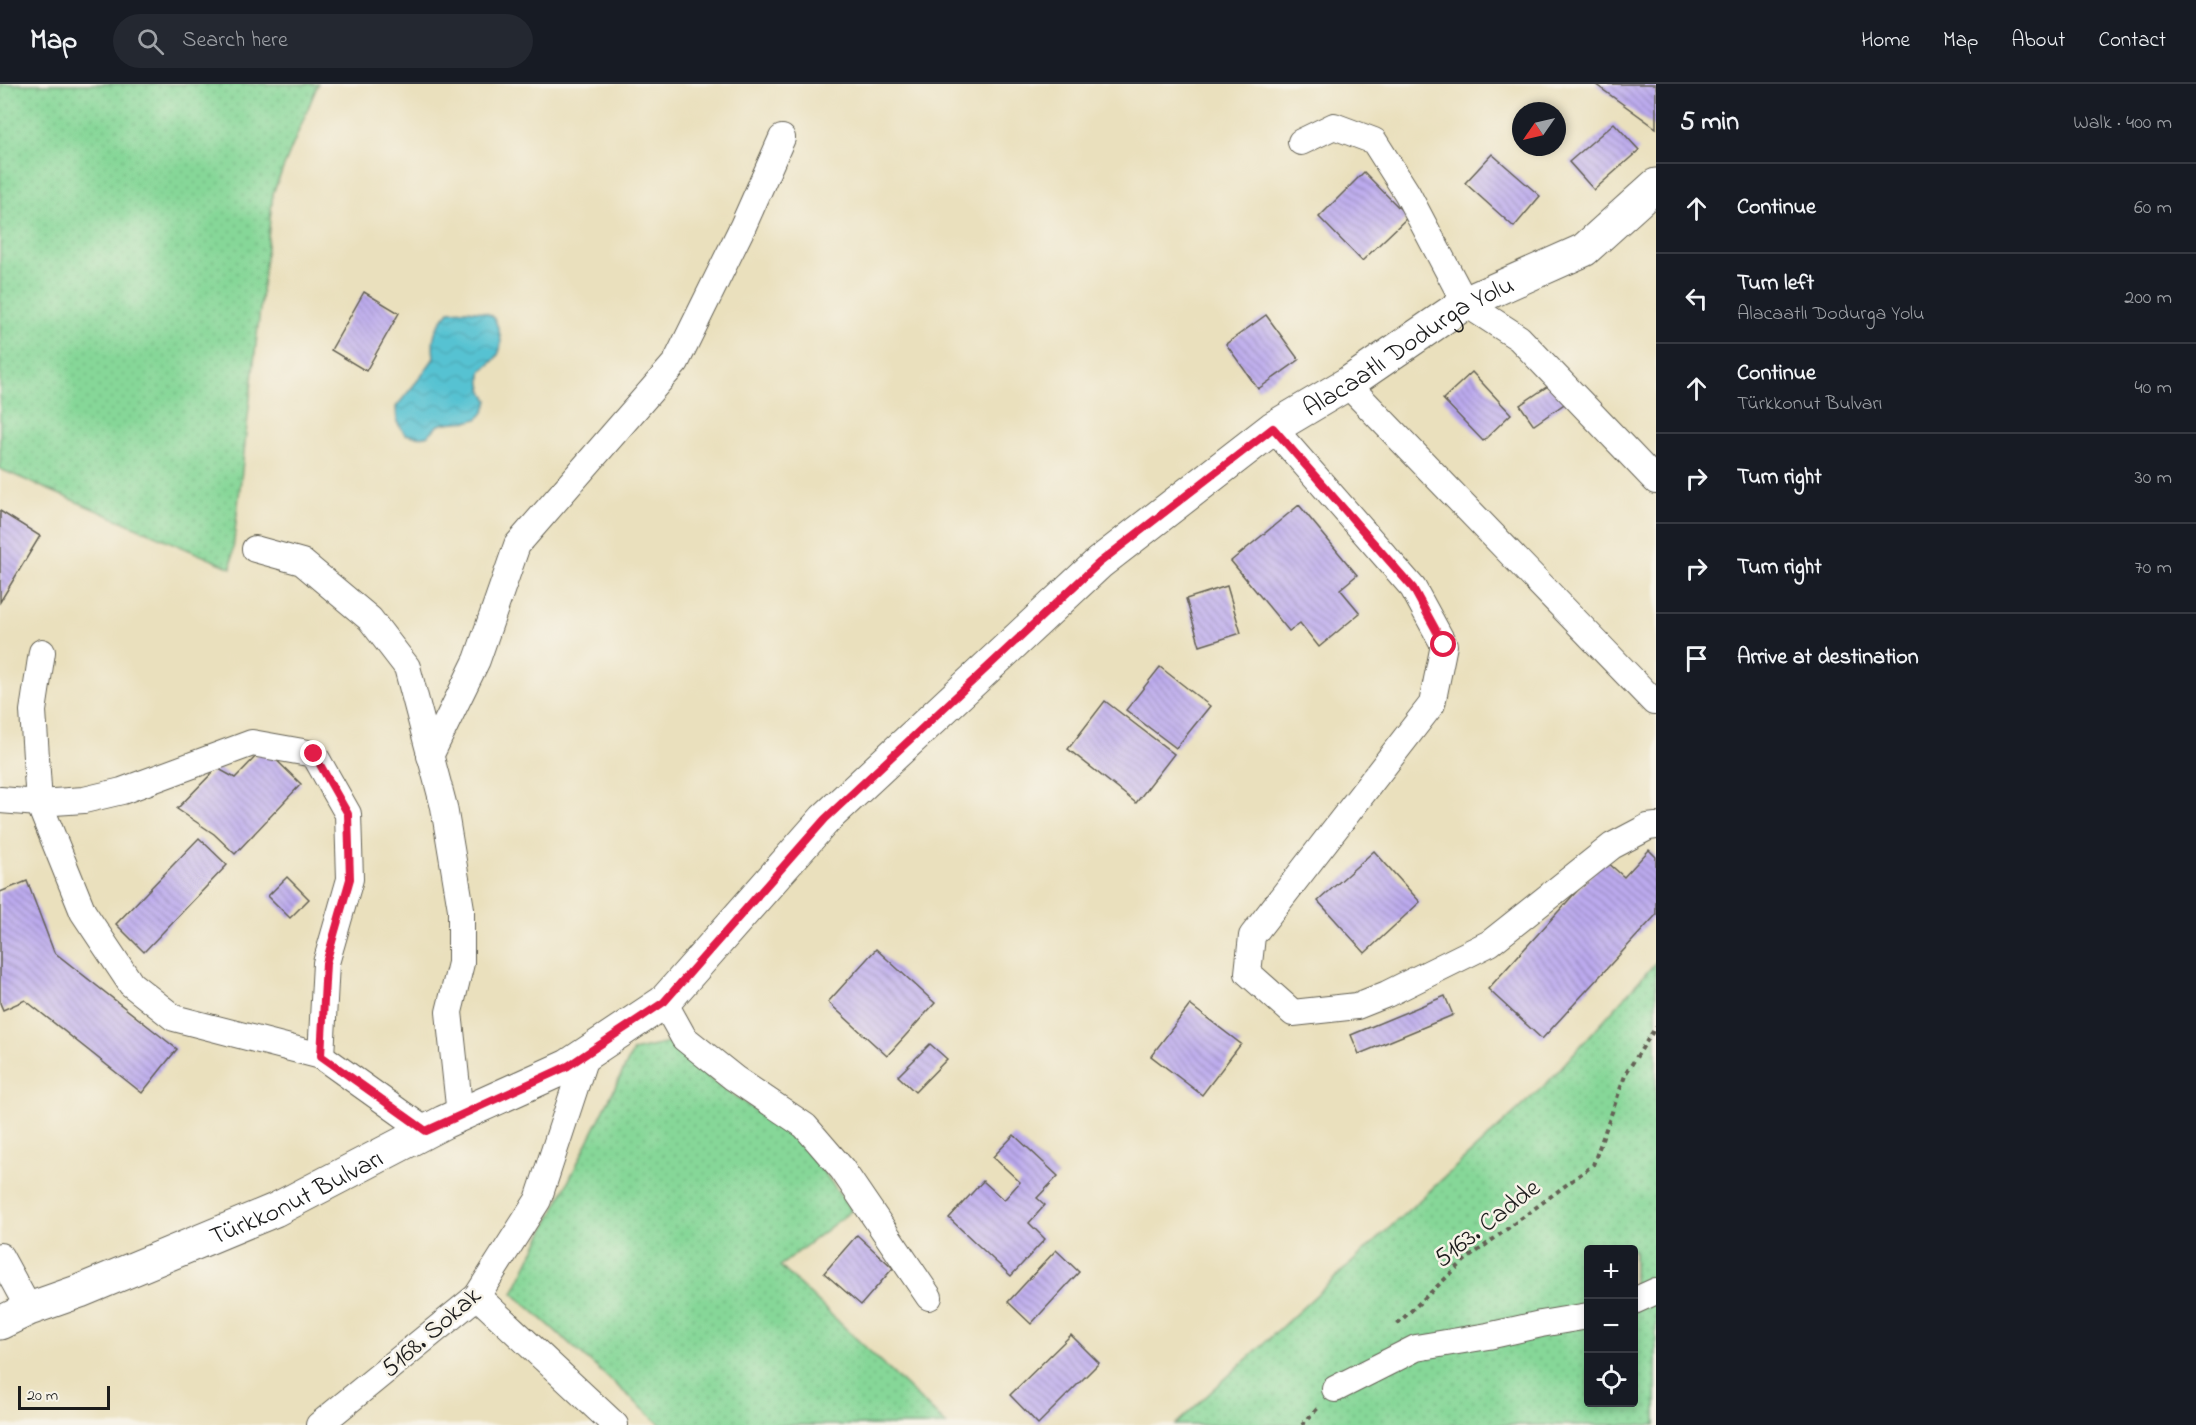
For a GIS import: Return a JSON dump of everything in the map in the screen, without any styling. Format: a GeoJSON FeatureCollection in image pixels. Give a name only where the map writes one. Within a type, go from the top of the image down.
{"type":"FeatureCollection","features":[{"type":"Feature","properties":{"kind":"street"},"geometry":{"type":"LineString","coordinates":[[1301,142],[1334,126],[1374,141],[1407,193],[1465,303],[1519,338],[1656,481]]}},
{"type":"Feature","properties":{"kind":"street"},"geometry":{"type":"LineString","coordinates":[[430,756],[477,660],[517,545],[676,362],[743,226],[782,138]]}},
{"type":"Feature","properties":{"kind":"street","name":"Alacaatlı Dodurga Yolu"},"geometry":{"type":"LineString","coordinates":[[586,1054],[664,1002],[825,819],[1099,563],[1273,428],[1347,384],[1465,303],[1584,250],[1656,186]]}},
{"type":"Feature","properties":{"kind":"street"},"geometry":{"type":"LineString","coordinates":[[1347,384],[1654,702]]}},
{"type":"Feature","properties":{"kind":"street"},"geometry":{"type":"LineString","coordinates":[[1273,428],[1413,588],[1444,645],[1432,704],[1252,936],[1248,974],[1293,1013],[1357,1006],[1387,994],[1490,943],[1612,846],[1648,827],[1656,826]]}},
{"type":"Feature","properties":{"kind":"street"},"geometry":{"type":"LineString","coordinates":[[255,549],[302,562],[370,619],[407,667],[444,807],[461,909],[462,963],[449,1012],[460,1115]]}},
{"type":"Feature","properties":{"kind":"street"},"geometry":{"type":"LineString","coordinates":[[42,652],[33,711],[39,803],[83,912],[131,984],[174,1018],[321,1056],[426,1131]]}},
{"type":"Feature","properties":{"kind":"street"},"geometry":{"type":"LineString","coordinates":[[0,800],[39,803],[84,800],[122,791],[252,743],[314,754],[348,814],[350,879],[326,963],[321,1056]]}},
{"type":"Feature","properties":{"kind":"street"},"geometry":{"type":"LineString","coordinates":[[664,1002],[684,1038],[734,1078],[805,1126],[854,1185],[929,1297]]}},
{"type":"Feature","properties":{"kind":"street","name":"Türkkonut Bulvarı"},"geometry":{"type":"LineString","coordinates":[[0,1323],[29,1309],[80,1291],[275,1210],[426,1131],[568,1066],[586,1054]]}},
{"type":"Feature","properties":{"kind":"street","name":"5168. Sokak"},"geometry":{"type":"LineString","coordinates":[[319,1425],[477,1296],[538,1200],[586,1054]]}},
{"type":"Feature","properties":{"kind":"street"},"geometry":{"type":"LineString","coordinates":[[0,1256],[29,1309]]}},
{"type":"Feature","properties":{"kind":"street"},"geometry":{"type":"LineString","coordinates":[[1638,1299],[1656,1291]]}},
{"type":"Feature","properties":{"kind":"street"},"geometry":{"type":"LineString","coordinates":[[477,1296],[615,1425]]}},
{"type":"Feature","properties":{"kind":"street"},"geometry":{"type":"LineString","coordinates":[[1335,1389],[1416,1347],[1488,1336],[1541,1323],[1584,1317]]}},
{"type":"Feature","properties":{"kind":"path","name":"5163. Cadde"},"geometry":{"type":"LineString","coordinates":[[1389,1331],[1464,1261],[1593,1165],[1626,1073],[1656,1027]]}},
{"type":"Feature","properties":{"kind":"path"},"geometry":{"type":"LineString","coordinates":[[1302,1425],[1335,1389]]}},
{"type":"Feature","properties":{"kind":"green space"},"geometry":{"type":"Polygon","coordinates":[[[0,84],[318,84],[273,193],[231,568],[0,469],[0,84]]]}},
{"type":"Feature","properties":{"kind":"green space"},"geometry":{"type":"Polygon","coordinates":[[[1656,962],[1656,1425],[1175,1425],[1548,1082],[1656,962]]]}},
{"type":"Feature","properties":{"kind":"green space"},"geometry":{"type":"Polygon","coordinates":[[[672,1042],[709,1078],[802,1143],[852,1210],[780,1266],[947,1425],[661,1425],[513,1293],[633,1051],[672,1042]]]}},
{"type":"Feature","properties":{"kind":"water"},"geometry":{"type":"Polygon","coordinates":[[[467,310],[488,314],[494,318],[501,338],[496,358],[482,370],[481,385],[488,400],[485,410],[476,419],[439,425],[425,436],[405,434],[397,422],[396,407],[434,358],[434,338],[437,327],[444,317],[449,311],[467,310]]]}},
{"type":"Feature","properties":{"kind":"building"},"geometry":{"type":"Polygon","coordinates":[[[1595,84],[1656,84],[1656,128],[1595,84]]]}},
{"type":"Feature","properties":{"kind":"building"},"geometry":{"type":"Polygon","coordinates":[[[1614,123],[1639,150],[1594,190],[1569,162],[1614,123]]]}},
{"type":"Feature","properties":{"kind":"building"},"geometry":{"type":"Polygon","coordinates":[[[1492,154],[1540,196],[1514,227],[1465,183],[1492,154]]]}},
{"type":"Feature","properties":{"kind":"building"},"geometry":{"type":"Polygon","coordinates":[[[1364,172],[1408,217],[1362,261],[1319,217],[1364,172]]]}},
{"type":"Feature","properties":{"kind":"building"},"geometry":{"type":"Polygon","coordinates":[[[364,292],[399,313],[366,371],[331,350],[364,292]]]}},
{"type":"Feature","properties":{"kind":"building"},"geometry":{"type":"Polygon","coordinates":[[[1266,315],[1299,360],[1258,389],[1226,344],[1266,315]]]}},
{"type":"Feature","properties":{"kind":"building"},"geometry":{"type":"Polygon","coordinates":[[[1472,372],[1511,414],[1483,441],[1443,399],[1472,372]]]}},
{"type":"Feature","properties":{"kind":"building"},"geometry":{"type":"Polygon","coordinates":[[[1554,382],[1567,402],[1534,425],[1520,405],[1554,382]]]}},
{"type":"Feature","properties":{"kind":"building"},"geometry":{"type":"Polygon","coordinates":[[[1299,505],[1357,575],[1340,589],[1360,613],[1319,647],[1300,623],[1289,631],[1231,561],[1299,505]]]}},
{"type":"Feature","properties":{"kind":"building"},"geometry":{"type":"Polygon","coordinates":[[[0,511],[40,536],[0,602],[0,511]]]}},
{"type":"Feature","properties":{"kind":"building"},"geometry":{"type":"Polygon","coordinates":[[[1227,586],[1241,633],[1200,646],[1186,599],[1227,586]]]}},
{"type":"Feature","properties":{"kind":"building"},"geometry":{"type":"Polygon","coordinates":[[[1160,667],[1210,706],[1176,748],[1126,710],[1160,667]]]}},
{"type":"Feature","properties":{"kind":"building"},"geometry":{"type":"Polygon","coordinates":[[[1105,701],[1174,754],[1136,803],[1068,749],[1105,701]]]}},
{"type":"Feature","properties":{"kind":"building"},"geometry":{"type":"Polygon","coordinates":[[[264,748],[301,784],[235,854],[214,834],[177,809],[217,768],[235,778],[264,748]]]}},
{"type":"Feature","properties":{"kind":"building"},"geometry":{"type":"Polygon","coordinates":[[[199,838],[227,865],[144,952],[116,924],[199,838]]]}},
{"type":"Feature","properties":{"kind":"building"},"geometry":{"type":"Polygon","coordinates":[[[1649,850],[1656,857],[1656,915],[1542,1039],[1488,989],[1605,860],[1624,877],[1649,850]]]}},
{"type":"Feature","properties":{"kind":"building"},"geometry":{"type":"Polygon","coordinates":[[[1374,851],[1420,902],[1365,953],[1318,901],[1374,851]]]}},
{"type":"Feature","properties":{"kind":"building"},"geometry":{"type":"Polygon","coordinates":[[[287,877],[309,899],[290,918],[268,896],[287,877]]]}},
{"type":"Feature","properties":{"kind":"building"},"geometry":{"type":"Polygon","coordinates":[[[27,881],[54,952],[177,1049],[142,1093],[25,1000],[3,1010],[0,1003],[0,892],[27,881]]]}},
{"type":"Feature","properties":{"kind":"building"},"geometry":{"type":"Polygon","coordinates":[[[876,949],[935,1003],[887,1056],[828,1002],[876,949]]]}},
{"type":"Feature","properties":{"kind":"building"},"geometry":{"type":"Polygon","coordinates":[[[1445,996],[1453,1015],[1359,1054],[1351,1035],[1445,996]]]}},
{"type":"Feature","properties":{"kind":"building"},"geometry":{"type":"Polygon","coordinates":[[[1190,1005],[1241,1044],[1202,1095],[1151,1056],[1190,1005]]]}},
{"type":"Feature","properties":{"kind":"building"},"geometry":{"type":"Polygon","coordinates":[[[930,1044],[947,1059],[915,1092],[898,1076],[930,1044]]]}},
{"type":"Feature","properties":{"kind":"building"},"geometry":{"type":"Polygon","coordinates":[[[1014,1135],[1058,1176],[1037,1198],[1045,1205],[1029,1223],[1045,1239],[1011,1276],[949,1218],[983,1181],[1004,1200],[1020,1182],[993,1157],[1014,1135]]]}},
{"type":"Feature","properties":{"kind":"building"},"geometry":{"type":"Polygon","coordinates":[[[857,1235],[893,1268],[861,1305],[824,1273],[857,1235]]]}},
{"type":"Feature","properties":{"kind":"building"},"geometry":{"type":"Polygon","coordinates":[[[1056,1250],[1079,1272],[1031,1324],[1008,1302],[1056,1250]]]}},
{"type":"Feature","properties":{"kind":"building"},"geometry":{"type":"Polygon","coordinates":[[[1071,1335],[1099,1363],[1038,1424],[1010,1395],[1071,1335]]]}},
{"type":"Feature","properties":{"kind":"route"},"geometry":{"type":"LineString","coordinates":[[314,754],[348,814],[350,879],[326,963],[321,1056],[426,1131],[568,1066],[664,1002],[825,819],[1099,563],[1273,428],[1413,588],[1444,645]]}}]}
